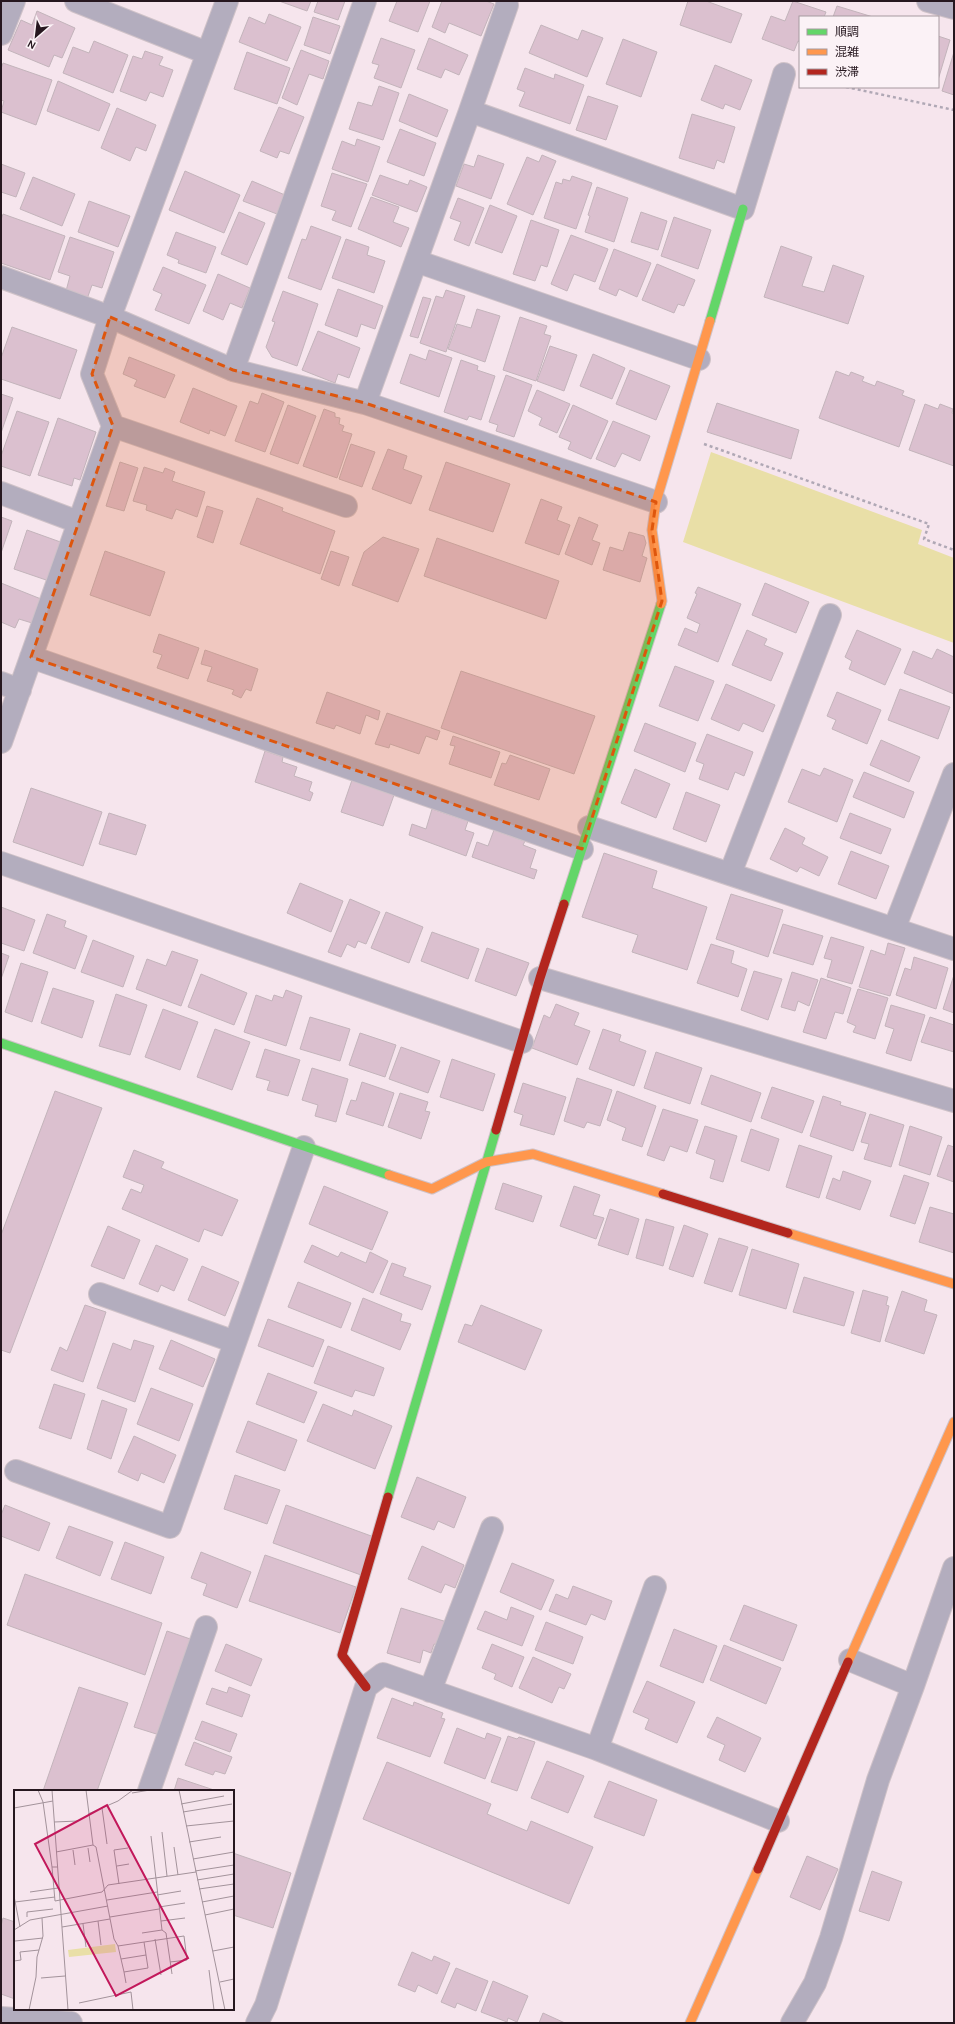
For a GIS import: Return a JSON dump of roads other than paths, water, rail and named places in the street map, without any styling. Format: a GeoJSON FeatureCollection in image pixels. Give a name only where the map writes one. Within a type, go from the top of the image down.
{"type":"FeatureCollection","features":[{"type":"Feature","properties":{"kind":"street"},"geometry":{"type":"LineString","coordinates":[[1,34],[14,1]]}},
{"type":"Feature","properties":{"kind":"street"},"geometry":{"type":"LineString","coordinates":[[76,1],[208,53]]}},
{"type":"Feature","properties":{"kind":"street"},"geometry":{"type":"LineString","coordinates":[[1,742],[10,686],[31,657],[113,426],[92,374],[110,317],[227,1]]}},
{"type":"Feature","properties":{"kind":"street"},"geometry":{"type":"LineString","coordinates":[[233,370],[365,1]]}},
{"type":"Feature","properties":{"kind":"street"},"geometry":{"type":"LineString","coordinates":[[928,1],[954,8]]}},
{"type":"Feature","properties":{"kind":"street"},"geometry":{"type":"LineString","coordinates":[[365,403],[507,5]]}},
{"type":"Feature","properties":{"kind":"street"},"geometry":{"type":"LineString","coordinates":[[366,1687],[342,1655],[540,978],[662,601],[652,530],[656,502],[784,74]]}},
{"type":"Feature","properties":{"kind":"street"},"geometry":{"type":"LineString","coordinates":[[470,111],[743,209]]}},
{"type":"Feature","properties":{"kind":"street"},"geometry":{"type":"LineString","coordinates":[[416,261],[699,359]]}},
{"type":"Feature","properties":{"kind":"street"},"geometry":{"type":"LineString","coordinates":[[1,277],[110,317],[233,370],[365,403],[656,502]]}},
{"type":"Feature","properties":{"kind":"street"},"geometry":{"type":"LineString","coordinates":[[113,426],[346,506]]}},
{"type":"Feature","properties":{"kind":"street"},"geometry":{"type":"LineString","coordinates":[[1,494],[78,522]]}},
{"type":"Feature","properties":{"kind":"street"},"geometry":{"type":"LineString","coordinates":[[730,874],[830,615]]}},
{"type":"Feature","properties":{"kind":"street"},"geometry":{"type":"LineString","coordinates":[[31,657],[582,849]]}},
{"type":"Feature","properties":{"kind":"street"},"geometry":{"type":"LineString","coordinates":[[894,929],[954,774]]}},
{"type":"Feature","properties":{"kind":"street"},"geometry":{"type":"LineString","coordinates":[[589,827],[954,949]]}},
{"type":"Feature","properties":{"kind":"street"},"geometry":{"type":"LineString","coordinates":[[1,863],[522,1042]]}},
{"type":"Feature","properties":{"kind":"street"},"geometry":{"type":"LineString","coordinates":[[540,978],[954,1102]]}},
{"type":"Feature","properties":{"kind":"street"},"geometry":{"type":"LineString","coordinates":[[1,1043],[304,1147],[432,1189],[486,1162],[533,1154],[954,1284]]}},
{"type":"Feature","properties":{"kind":"street"},"geometry":{"type":"LineString","coordinates":[[16,1471],[170,1527],[304,1147]]}},
{"type":"Feature","properties":{"kind":"street"},"geometry":{"type":"LineString","coordinates":[[100,1294],[235,1342]]}},
{"type":"Feature","properties":{"kind":"street"},"geometry":{"type":"LineString","coordinates":[[690,2023],[953,1426]]}},
{"type":"Feature","properties":{"kind":"street"},"geometry":{"type":"LineString","coordinates":[[430,1691],[492,1528]]}},
{"type":"Feature","properties":{"kind":"street"},"geometry":{"type":"LineString","coordinates":[[792,2023],[815,1983],[829,1944],[878,1780],[913,1686],[954,1568]]}},
{"type":"Feature","properties":{"kind":"street"},"geometry":{"type":"LineString","coordinates":[[597,1749],[655,1587]]}},
{"type":"Feature","properties":{"kind":"street"},"geometry":{"type":"LineString","coordinates":[[149,1790],[206,1627]]}},
{"type":"Feature","properties":{"kind":"street"},"geometry":{"type":"LineString","coordinates":[[850,1660],[913,1686]]}},
{"type":"Feature","properties":{"kind":"street"},"geometry":{"type":"LineString","coordinates":[[257,2023],[266,2005],[366,1687],[383,1674],[597,1749],[778,1821]]}},
{"type":"Feature","properties":{"kind":"street"},"geometry":{"type":"LineString","coordinates":[[68,2023],[73,2010]]}},
{"type":"Feature","properties":{"kind":"street"},"geometry":{"type":"LineString","coordinates":[[1,2018],[71,2023]]}}]}
